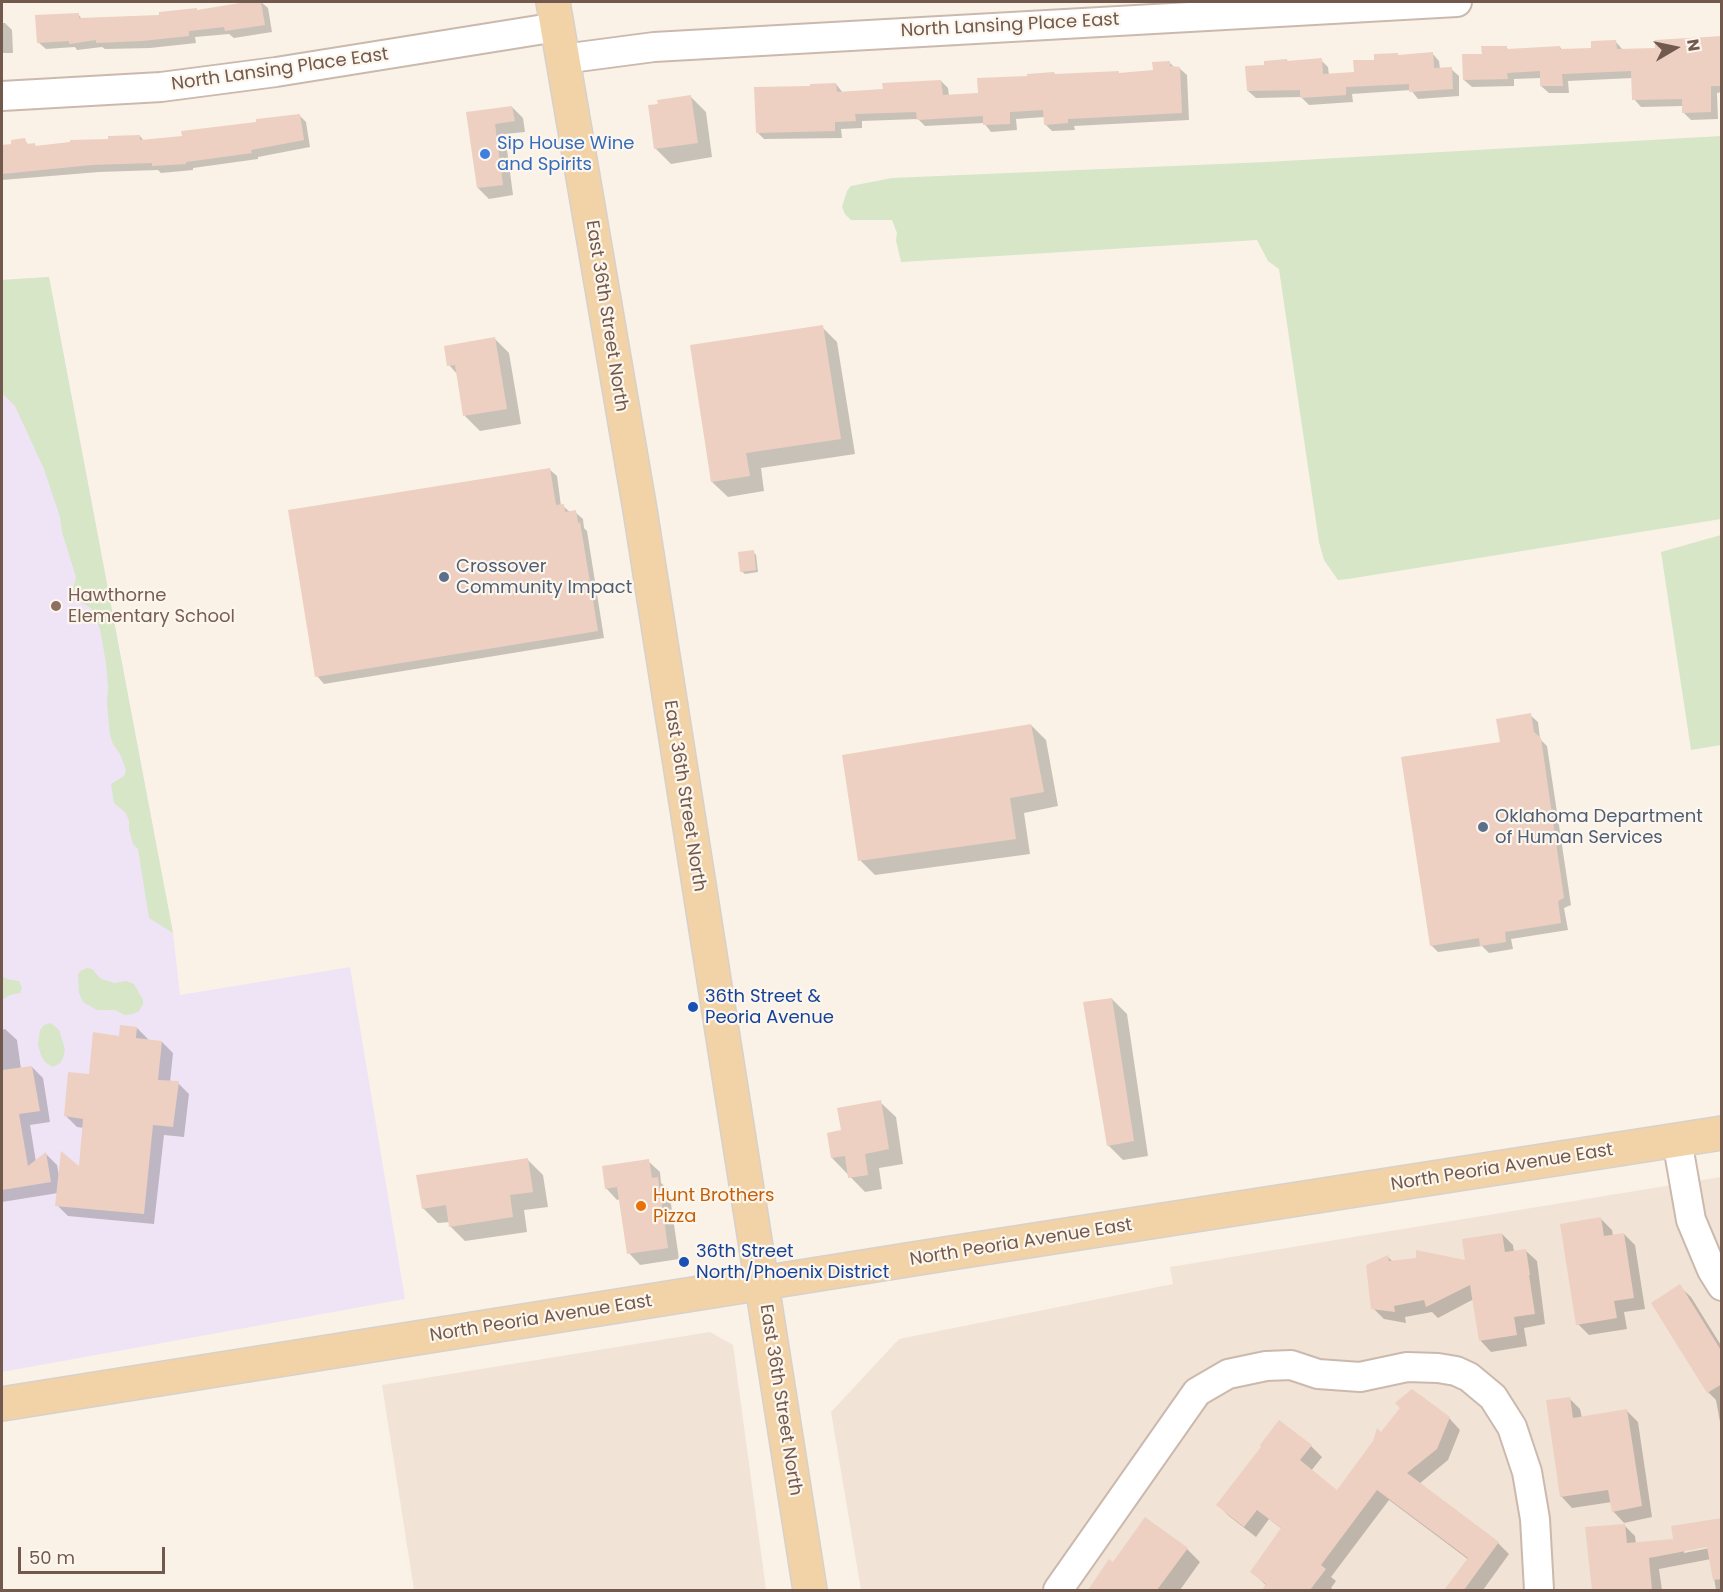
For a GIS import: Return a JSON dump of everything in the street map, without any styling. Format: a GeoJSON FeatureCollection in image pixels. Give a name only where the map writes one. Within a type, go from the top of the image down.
{"type":"FeatureCollection","features":[{"type":"Feature","properties":{"kind":"main road","name":"East 36th Street North"},"geometry":{"type":"LineString","coordinates":[[555,14],[639,510],[810,1590]]}},
{"type":"Feature","properties":{"kind":"main road","name":"North Peoria Avenue East"},"geometry":{"type":"LineString","coordinates":[[2,1404],[1722,1133]]}},
{"type":"Feature","properties":{"kind":"street","name":"North Lansing Place East"},"geometry":{"type":"LineString","coordinates":[[563,58],[654,47],[1146,10],[1457,2]]}},
{"type":"Feature","properties":{"kind":"street","name":"North Lansing Place East"},"geometry":{"type":"LineString","coordinates":[[2,96],[161,87],[276,72],[555,14]]}},
{"type":"Feature","properties":{"kind":"street"},"geometry":{"type":"LineString","coordinates":[[1677,1140],[1691,1220],[1712,1270],[1722,1286]]}},
{"type":"Feature","properties":{"kind":"street"},"geometry":{"type":"LineString","coordinates":[[1058,1590],[1197,1392],[1228,1374],[1266,1366],[1291,1365],[1318,1374],[1360,1377],[1407,1367],[1438,1368],[1456,1371],[1469,1377],[1492,1396],[1512,1427],[1527,1472],[1535,1519],[1539,1590]]}},
{"type":"Feature","properties":{"kind":"shaded area","name":"Hawthorne Elementary School"},"geometry":{"type":"Polygon","coordinates":[[[49,277],[173,933],[180,995],[350,967],[405,1299],[2,1372],[2,280],[49,277]]]}},
{"type":"Feature","properties":{"kind":"shaded area"},"geometry":{"type":"Polygon","coordinates":[[[1721,1177],[1721,1590],[861,1590],[831,1412],[899,1339],[1173,1284],[1170,1267],[1721,1177]]]}},
{"type":"Feature","properties":{"kind":"shaded area"},"geometry":{"type":"Polygon","coordinates":[[[710,1332],[733,1345],[766,1590],[414,1590],[382,1385],[710,1332]]]}},
{"type":"Feature","properties":{"kind":"green space"},"geometry":{"type":"Polygon","coordinates":[[[1721,136],[1721,519],[1338,580],[1324,560],[1319,542],[1279,269],[1268,261],[1257,240],[901,262],[896,240],[897,233],[892,220],[851,220],[842,207],[851,186],[892,178],[1267,162],[1721,136]]]}},
{"type":"Feature","properties":{"kind":"green space"},"geometry":{"type":"Polygon","coordinates":[[[49,277],[173,933],[149,918],[138,849],[133,844],[126,813],[114,803],[111,784],[124,776],[126,770],[110,735],[106,663],[100,629],[91,608],[75,599],[72,594],[76,577],[44,469],[15,406],[2,393],[2,280],[49,277]]]}},
{"type":"Feature","properties":{"kind":"green space"},"geometry":{"type":"Polygon","coordinates":[[[1721,535],[1721,745],[1691,750],[1661,552],[1721,535]]]}},
{"type":"Feature","properties":{"kind":"green space"},"geometry":{"type":"Polygon","coordinates":[[[87,968],[92,969],[101,979],[114,983],[126,981],[134,984],[143,1000],[139,1011],[125,1015],[115,1010],[97,1010],[83,1002],[79,993],[78,975],[80,971],[87,968]]]}},
{"type":"Feature","properties":{"kind":"green space"},"geometry":{"type":"Polygon","coordinates":[[[2,976],[19,981],[22,988],[20,993],[2,1000],[2,976]]]}},
{"type":"Feature","properties":{"kind":"green space"},"geometry":{"type":"Polygon","coordinates":[[[51,1023],[59,1030],[65,1049],[60,1063],[53,1067],[42,1058],[38,1045],[40,1030],[44,1025],[51,1023]]]}},
{"type":"Feature","properties":{"kind":"building"},"geometry":{"type":"Polygon","coordinates":[[[246,2],[261,2],[265,25],[225,31],[224,27],[189,31],[189,36],[142,41],[96,43],[96,40],[69,44],[69,41],[37,43],[35,15],[79,13],[79,18],[159,15],[159,12],[197,8],[197,10],[246,2]]]}},
{"type":"Feature","properties":{"kind":"building"},"geometry":{"type":"Polygon","coordinates":[[[1722,36],[1722,86],[1711,86],[1711,112],[1682,113],[1682,99],[1632,100],[1631,71],[1562,74],[1563,86],[1540,86],[1540,71],[1507,73],[1508,79],[1463,80],[1462,54],[1482,54],[1481,46],[1507,46],[1507,49],[1560,46],[1560,49],[1591,48],[1591,41],[1616,40],[1617,49],[1655,48],[1655,40],[1722,36]]]}},
{"type":"Feature","properties":{"kind":"building"},"geometry":{"type":"Polygon","coordinates":[[[1433,52],[1434,68],[1452,67],[1453,89],[1409,92],[1409,84],[1346,87],[1346,95],[1300,98],[1300,90],[1247,91],[1245,66],[1264,65],[1264,61],[1322,58],[1323,74],[1354,72],[1353,60],[1374,60],[1374,54],[1398,53],[1398,55],[1433,52]]]}},
{"type":"Feature","properties":{"kind":"building"},"geometry":{"type":"Polygon","coordinates":[[[1170,61],[1170,66],[1180,67],[1182,113],[1068,119],[1068,123],[1044,125],[1043,110],[1010,112],[1010,124],[983,125],[983,116],[917,120],[916,112],[855,114],[856,121],[835,122],[835,131],[756,133],[754,87],[836,83],[837,92],[883,89],[882,83],[941,80],[943,95],[978,93],[977,78],[1027,76],[1027,74],[1054,72],[1055,74],[1119,71],[1119,73],[1153,70],[1152,62],[1170,61]]]}},
{"type":"Feature","properties":{"kind":"building"},"geometry":{"type":"Polygon","coordinates":[[[691,95],[698,143],[654,149],[648,105],[658,104],[657,100],[691,95]]]}},
{"type":"Feature","properties":{"kind":"building","name":"Sip House Wine and Spirits"},"geometry":{"type":"Polygon","coordinates":[[[512,106],[515,121],[495,124],[503,185],[477,188],[466,112],[512,106]]]}},
{"type":"Feature","properties":{"kind":"building"},"geometry":{"type":"Polygon","coordinates":[[[300,114],[304,140],[251,150],[252,153],[186,162],[186,164],[91,165],[2,174],[2,145],[11,144],[11,140],[25,138],[27,144],[35,143],[35,146],[70,142],[70,140],[108,139],[108,136],[140,135],[140,140],[182,136],[181,131],[300,114]]]}},
{"type":"Feature","properties":{"kind":"building"},"geometry":{"type":"Polygon","coordinates":[[[823,325],[841,439],[746,453],[750,476],[711,482],[690,345],[823,325]]]}},
{"type":"Feature","properties":{"kind":"building"},"geometry":{"type":"Polygon","coordinates":[[[495,337],[507,409],[463,416],[455,365],[447,366],[444,346],[495,337]]]}},
{"type":"Feature","properties":{"kind":"building","name":"Crossover Community Impact"},"geometry":{"type":"Polygon","coordinates":[[[550,468],[556,505],[564,504],[565,512],[576,510],[578,523],[580,522],[598,631],[315,677],[288,510],[550,468]]]}},
{"type":"Feature","properties":{"kind":"building"},"geometry":{"type":"Polygon","coordinates":[[[754,550],[756,570],[740,572],[738,552],[754,550]]]}},
{"type":"Feature","properties":{"kind":"building","name":"Oklahoma Department of Human Services"},"geometry":{"type":"Polygon","coordinates":[[[1531,713],[1534,732],[1541,738],[1564,898],[1558,901],[1561,923],[1505,932],[1506,942],[1480,946],[1479,938],[1430,946],[1401,757],[1500,742],[1496,719],[1531,713]]]}},
{"type":"Feature","properties":{"kind":"building"},"geometry":{"type":"Polygon","coordinates":[[[1031,724],[1044,792],[1010,798],[1016,839],[858,861],[842,755],[1031,724]]]}},
{"type":"Feature","properties":{"kind":"building"},"geometry":{"type":"Polygon","coordinates":[[[1112,998],[1134,1141],[1107,1146],[1083,1002],[1112,998]]]}},
{"type":"Feature","properties":{"kind":"building"},"geometry":{"type":"Polygon","coordinates":[[[120,1025],[137,1027],[136,1038],[162,1041],[158,1080],[179,1081],[173,1127],[153,1125],[144,1214],[55,1206],[61,1151],[79,1166],[83,1119],[64,1116],[68,1072],[89,1074],[93,1032],[119,1036],[120,1025]]]}},
{"type":"Feature","properties":{"kind":"building"},"geometry":{"type":"Polygon","coordinates":[[[32,1066],[40,1111],[19,1114],[28,1166],[46,1152],[51,1182],[2,1190],[2,1070],[32,1066]]]}},
{"type":"Feature","properties":{"kind":"building"},"geometry":{"type":"Polygon","coordinates":[[[881,1100],[889,1149],[865,1154],[868,1175],[848,1178],[845,1156],[831,1158],[827,1133],[841,1130],[837,1108],[881,1100]]]}},
{"type":"Feature","properties":{"kind":"building"},"geometry":{"type":"Polygon","coordinates":[[[528,1158],[533,1192],[510,1195],[513,1217],[449,1227],[446,1205],[422,1209],[416,1175],[528,1158]]]}},
{"type":"Feature","properties":{"kind":"building","name":"Hunt Brothers Pizza"},"geometry":{"type":"Polygon","coordinates":[[[649,1159],[652,1178],[658,1177],[668,1248],[627,1254],[617,1187],[605,1189],[602,1166],[649,1159]]]}},
{"type":"Feature","properties":{"kind":"building"},"geometry":{"type":"Polygon","coordinates":[[[1601,1217],[1604,1236],[1624,1233],[1634,1298],[1614,1301],[1617,1318],[1576,1325],[1560,1224],[1601,1217]]]}},
{"type":"Feature","properties":{"kind":"building"},"geometry":{"type":"Polygon","coordinates":[[[1502,1233],[1505,1252],[1526,1249],[1530,1275],[1535,1314],[1514,1317],[1517,1335],[1479,1341],[1470,1285],[1426,1307],[1424,1300],[1394,1306],[1395,1312],[1371,1309],[1366,1265],[1388,1255],[1389,1261],[1416,1258],[1416,1250],[1465,1260],[1462,1239],[1502,1233]]]}},
{"type":"Feature","properties":{"kind":"building"},"geometry":{"type":"Polygon","coordinates":[[[1680,1284],[1722,1352],[1722,1384],[1707,1393],[1651,1303],[1680,1284]]]}},
{"type":"Feature","properties":{"kind":"building"},"geometry":{"type":"Polygon","coordinates":[[[1412,1389],[1450,1417],[1437,1449],[1407,1473],[1499,1542],[1464,1590],[1444,1590],[1468,1558],[1377,1490],[1321,1565],[1326,1569],[1310,1590],[1262,1590],[1266,1584],[1250,1572],[1281,1528],[1257,1510],[1244,1527],[1216,1505],[1261,1447],[1260,1445],[1279,1420],[1312,1445],[1300,1460],[1337,1490],[1373,1441],[1377,1428],[1381,1432],[1400,1408],[1395,1403],[1412,1389]]]}},
{"type":"Feature","properties":{"kind":"building"},"geometry":{"type":"Polygon","coordinates":[[[1570,1397],[1573,1418],[1627,1409],[1642,1506],[1612,1512],[1608,1490],[1560,1497],[1546,1400],[1570,1397]]]}},
{"type":"Feature","properties":{"kind":"building"},"geometry":{"type":"Polygon","coordinates":[[[1145,1517],[1188,1548],[1157,1590],[1088,1590],[1109,1559],[1113,1562],[1145,1517]]]}},
{"type":"Feature","properties":{"kind":"building"},"geometry":{"type":"Polygon","coordinates":[[[1722,1518],[1722,1579],[1713,1580],[1707,1547],[1649,1558],[1652,1590],[1592,1590],[1585,1527],[1625,1524],[1627,1543],[1673,1539],[1671,1526],[1722,1518]]]}},
{"type":"Feature","properties":{"kind":"place","name":"Sip House Wine and Spirits"},"geometry":{"type":"Point","coordinates":[485,154]}},
{"type":"Feature","properties":{"kind":"place","name":"Crossover Community Impact"},"geometry":{"type":"Point","coordinates":[444,577]}},
{"type":"Feature","properties":{"kind":"place","name":"Hawthorne Elementary School"},"geometry":{"type":"Point","coordinates":[56,606]}},
{"type":"Feature","properties":{"kind":"place","name":"Oklahoma Department of Human Services"},"geometry":{"type":"Point","coordinates":[1483,827]}},
{"type":"Feature","properties":{"kind":"place","name":"36th Street & Peoria Avenue"},"geometry":{"type":"Point","coordinates":[693,1007]}},
{"type":"Feature","properties":{"kind":"place","name":"Hunt Brothers Pizza"},"geometry":{"type":"Point","coordinates":[641,1206]}},
{"type":"Feature","properties":{"kind":"place","name":"36th Street North/Phoenix District"},"geometry":{"type":"Point","coordinates":[684,1262]}}]}
